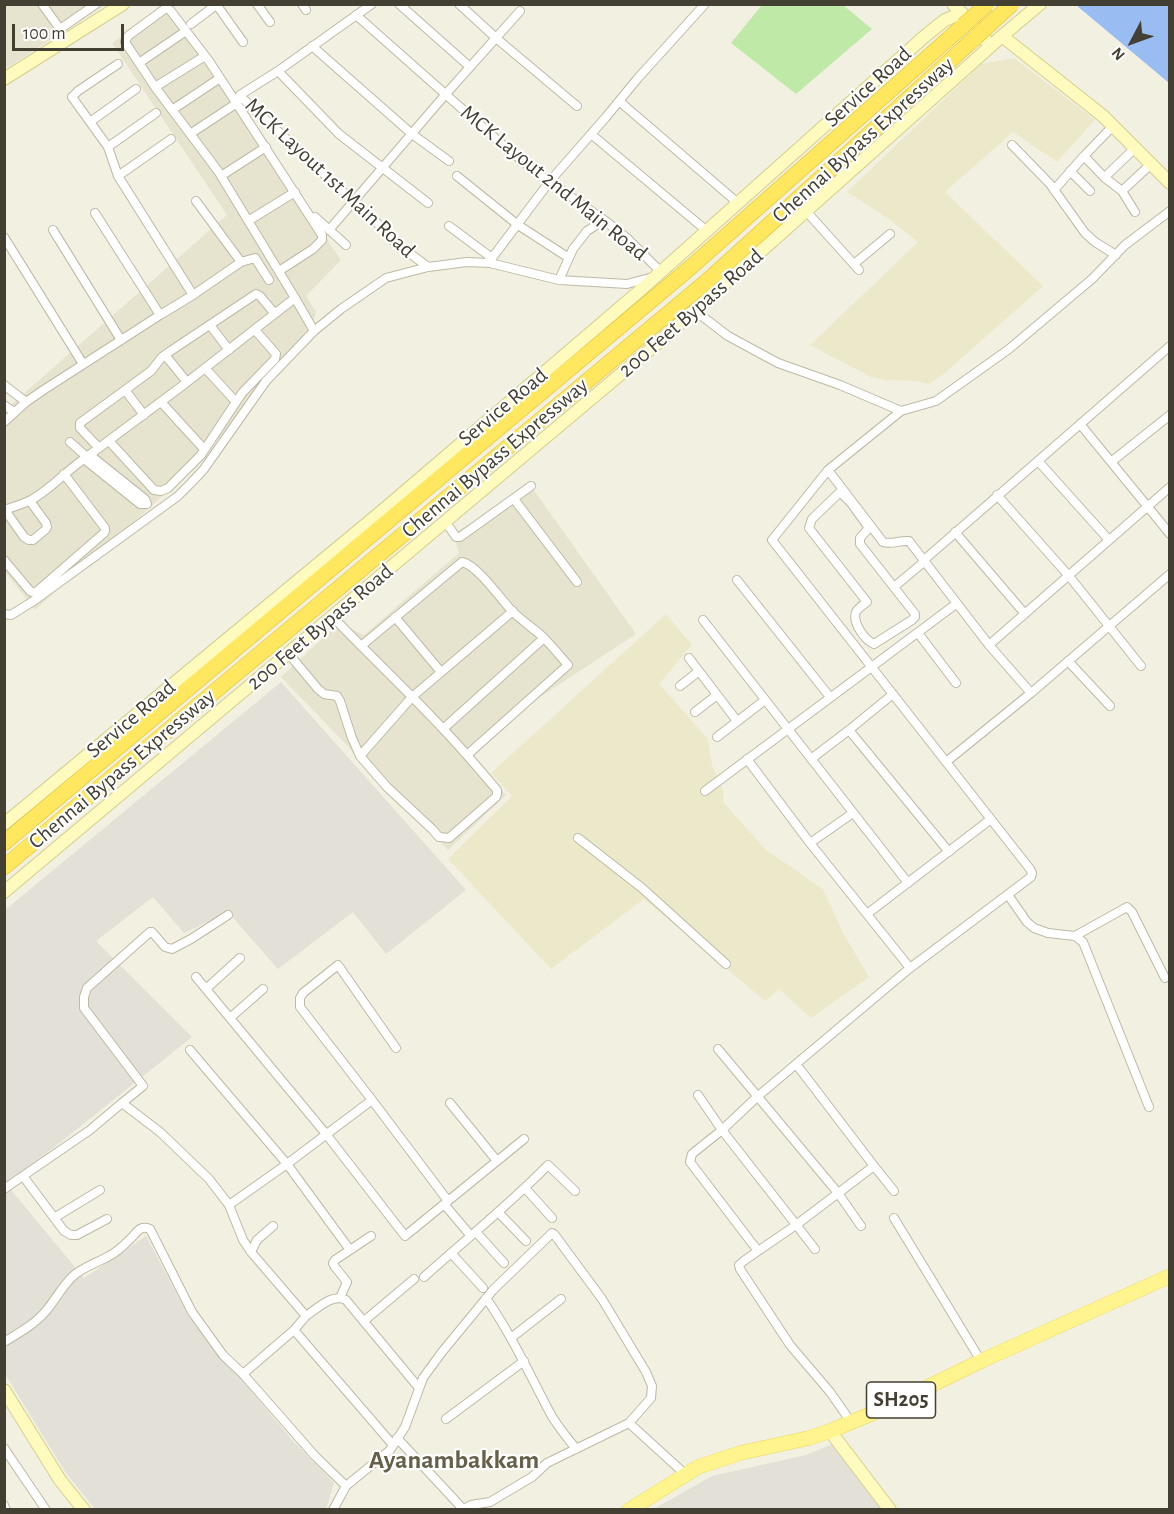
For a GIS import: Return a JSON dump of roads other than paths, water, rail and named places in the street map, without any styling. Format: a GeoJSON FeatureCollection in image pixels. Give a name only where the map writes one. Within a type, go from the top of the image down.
{"type":"FeatureCollection","features":[{"type":"Feature","properties":{"kind":"highway","name":"Chennai Bypass Expressway"},"geometry":{"type":"LineString","coordinates":[[4,843],[691,267],[960,14],[987,4]]}},
{"type":"Feature","properties":{"kind":"highway","name":"Chennai Bypass Expressway"},"geometry":{"type":"LineString","coordinates":[[4,867],[706,282],[1012,4]]}},
{"type":"Feature","properties":{"kind":"main road","name":"SH205"},"geometry":{"type":"LineString","coordinates":[[629,1509],[698,1467],[830,1431],[884,1409],[981,1361],[1170,1276]]}},
{"type":"Feature","properties":{"kind":"street"},"geometry":{"type":"LineString","coordinates":[[42,4],[60,29],[96,4]]}},
{"type":"Feature","properties":{"kind":"street"},"geometry":{"type":"LineString","coordinates":[[4,79],[123,4]]}},
{"type":"Feature","properties":{"kind":"street"},"geometry":{"type":"LineString","coordinates":[[257,4],[270,21]]}},
{"type":"Feature","properties":{"kind":"street"},"geometry":{"type":"LineString","coordinates":[[372,4],[278,71],[339,134],[428,203]]}},
{"type":"Feature","properties":{"kind":"street"},"geometry":{"type":"LineString","coordinates":[[399,4],[470,67]]}},
{"type":"Feature","properties":{"kind":"street"},"geometry":{"type":"LineString","coordinates":[[459,4],[577,106]]}},
{"type":"Feature","properties":{"kind":"street"},"geometry":{"type":"LineString","coordinates":[[491,261],[550,181],[705,4]]}},
{"type":"Feature","properties":{"kind":"street","name":"200 Feet Bypass Road"},"geometry":{"type":"LineString","coordinates":[[4,892],[657,343],[1040,4]]}},
{"type":"Feature","properties":{"kind":"street"},"geometry":{"type":"LineString","coordinates":[[138,63],[189,28],[216,5],[243,42]]}},
{"type":"Feature","properties":{"kind":"street"},"geometry":{"type":"LineString","coordinates":[[279,271],[313,249],[323,238],[322,235],[189,28],[166,8],[128,36],[125,42],[155,87],[221,176],[314,331]]}},
{"type":"Feature","properties":{"kind":"street"},"geometry":{"type":"LineString","coordinates":[[329,230],[520,11]]}},
{"type":"Feature","properties":{"kind":"street"},"geometry":{"type":"LineString","coordinates":[[960,14],[991,46]]}},
{"type":"Feature","properties":{"kind":"street","name":"Service Road"},"geometry":{"type":"LineString","coordinates":[[4,824],[382,511],[659,274],[932,30],[945,20],[960,14]]}},
{"type":"Feature","properties":{"kind":"street","name":"MCK Layout 2nd Main Road"},"geometry":{"type":"LineString","coordinates":[[356,15],[529,166],[628,239],[659,274]]}},
{"type":"Feature","properties":{"kind":"street"},"geometry":{"type":"LineString","coordinates":[[1002,36],[1103,116],[1170,183]]}},
{"type":"Feature","properties":{"kind":"street"},"geometry":{"type":"LineString","coordinates":[[312,46],[412,134],[450,161]]}},
{"type":"Feature","properties":{"kind":"street"},"geometry":{"type":"LineString","coordinates":[[155,87],[205,56]]}},
{"type":"Feature","properties":{"kind":"street"},"geometry":{"type":"LineString","coordinates":[[118,64],[72,97],[108,147],[118,176],[193,295]]}},
{"type":"Feature","properties":{"kind":"street","name":"MCK Layout 1st Main Road"},"geometry":{"type":"LineString","coordinates":[[278,71],[240,96],[393,240],[428,267]]}},
{"type":"Feature","properties":{"kind":"street"},"geometry":{"type":"LineString","coordinates":[[172,110],[220,78]]}},
{"type":"Feature","properties":{"kind":"street"},"geometry":{"type":"LineString","coordinates":[[90,122],[136,89]]}},
{"type":"Feature","properties":{"kind":"street"},"geometry":{"type":"LineString","coordinates":[[619,101],[738,203]]}},
{"type":"Feature","properties":{"kind":"street"},"geometry":{"type":"LineString","coordinates":[[190,134],[237,103]]}},
{"type":"Feature","properties":{"kind":"street"},"geometry":{"type":"LineString","coordinates":[[108,147],[156,113]]}},
{"type":"Feature","properties":{"kind":"street"},"geometry":{"type":"LineString","coordinates":[[1054,190],[1113,126]]}},
{"type":"Feature","properties":{"kind":"street"},"geometry":{"type":"LineString","coordinates":[[591,134],[707,231]]}},
{"type":"Feature","properties":{"kind":"street"},"geometry":{"type":"LineString","coordinates":[[118,176],[171,139]]}},
{"type":"Feature","properties":{"kind":"street"},"geometry":{"type":"LineString","coordinates":[[1012,145],[1054,190],[1085,233],[1116,255]]}},
{"type":"Feature","properties":{"kind":"street"},"geometry":{"type":"LineString","coordinates":[[221,176],[266,147]]}},
{"type":"Feature","properties":{"kind":"street"},"geometry":{"type":"LineString","coordinates":[[1107,175],[1135,148]]}},
{"type":"Feature","properties":{"kind":"street"},"geometry":{"type":"LineString","coordinates":[[1084,156],[1105,178],[1122,191],[1135,212]]}},
{"type":"Feature","properties":{"kind":"street"},"geometry":{"type":"LineString","coordinates":[[1122,191],[1151,164]]}},
{"type":"Feature","properties":{"kind":"street"},"geometry":{"type":"LineString","coordinates":[[1070,171],[1090,191]]}},
{"type":"Feature","properties":{"kind":"street"},"geometry":{"type":"LineString","coordinates":[[457,176],[518,225],[569,258]]}},
{"type":"Feature","properties":{"kind":"street"},"geometry":{"type":"LineString","coordinates":[[248,221],[295,192]]}},
{"type":"Feature","properties":{"kind":"street"},"geometry":{"type":"LineString","coordinates":[[196,201],[241,262]]}},
{"type":"Feature","properties":{"kind":"street"},"geometry":{"type":"LineString","coordinates":[[806,211],[856,267],[890,234]]}},
{"type":"Feature","properties":{"kind":"street"},"geometry":{"type":"LineString","coordinates":[[758,1251],[690,1162],[692,1154],[910,969],[1031,877],[1032,873],[772,540],[828,470],[901,411],[936,401],[1000,356],[1062,306],[1125,245],[1170,211]]}},
{"type":"Feature","properties":{"kind":"street"},"geometry":{"type":"LineString","coordinates":[[94,213],[160,315]]}},
{"type":"Feature","properties":{"kind":"street"},"geometry":{"type":"LineString","coordinates":[[314,216],[346,245]]}},
{"type":"Feature","properties":{"kind":"street"},"geometry":{"type":"LineString","coordinates":[[559,280],[573,249],[587,231],[604,220]]}},
{"type":"Feature","properties":{"kind":"street"},"geometry":{"type":"LineString","coordinates":[[449,226],[491,261]]}},
{"type":"Feature","properties":{"kind":"street"},"geometry":{"type":"LineString","coordinates":[[53,230],[121,340]]}},
{"type":"Feature","properties":{"kind":"street"},"geometry":{"type":"LineString","coordinates":[[4,237],[83,364]]}},
{"type":"Feature","properties":{"kind":"street"},"geometry":{"type":"LineString","coordinates":[[4,422],[26,402],[241,262],[255,258],[269,280]]}},
{"type":"Feature","properties":{"kind":"street"},"geometry":{"type":"LineString","coordinates":[[4,614],[11,615],[35,600],[178,496],[204,469],[266,381],[314,331],[340,309],[386,278],[428,267],[491,261],[559,280],[627,284],[659,274]]}},
{"type":"Feature","properties":{"kind":"street"},"geometry":{"type":"LineString","coordinates":[[99,448],[80,428],[80,423],[151,371],[165,355],[256,294],[274,314]]}},
{"type":"Feature","properties":{"kind":"street"},"geometry":{"type":"LineString","coordinates":[[30,501],[47,527],[33,540],[24,537],[5,510],[30,501],[70,468],[144,415],[295,298]]}},
{"type":"Feature","properties":{"kind":"street"},"geometry":{"type":"LineString","coordinates":[[696,309],[728,336],[778,363],[840,385],[901,411]]}},
{"type":"Feature","properties":{"kind":"street"},"geometry":{"type":"LineString","coordinates":[[210,325],[229,350]]}},
{"type":"Feature","properties":{"kind":"street"},"geometry":{"type":"LineString","coordinates":[[109,441],[154,490],[158,492],[168,488],[201,454],[242,393],[274,359],[276,354],[255,330]]}},
{"type":"Feature","properties":{"kind":"street"},"geometry":{"type":"LineString","coordinates":[[894,587],[1170,346]]}},
{"type":"Feature","properties":{"kind":"street"},"geometry":{"type":"LineString","coordinates":[[165,355],[187,382]]}},
{"type":"Feature","properties":{"kind":"street"},"geometry":{"type":"LineString","coordinates":[[205,368],[236,402]]}},
{"type":"Feature","properties":{"kind":"street"},"geometry":{"type":"LineString","coordinates":[[4,385],[26,402]]}},
{"type":"Feature","properties":{"kind":"street"},"geometry":{"type":"LineString","coordinates":[[125,390],[144,415]]}},
{"type":"Feature","properties":{"kind":"street"},"geometry":{"type":"LineString","coordinates":[[160,402],[204,449]]}},
{"type":"Feature","properties":{"kind":"street"},"geometry":{"type":"LineString","coordinates":[[4,405],[14,412]]}},
{"type":"Feature","properties":{"kind":"street"},"geometry":{"type":"LineString","coordinates":[[1111,462],[1170,415]]}},
{"type":"Feature","properties":{"kind":"street"},"geometry":{"type":"LineString","coordinates":[[1080,424],[1170,534]]}},
{"type":"Feature","properties":{"kind":"street"},"geometry":{"type":"LineString","coordinates":[[70,442],[145,499],[156,512]]}},
{"type":"Feature","properties":{"kind":"street"},"geometry":{"type":"LineString","coordinates":[[1038,461],[1109,540]]}},
{"type":"Feature","properties":{"kind":"street"},"geometry":{"type":"LineString","coordinates":[[828,470],[883,542],[888,544],[909,541],[956,604],[1031,693]]}},
{"type":"Feature","properties":{"kind":"street"},"geometry":{"type":"LineString","coordinates":[[4,560],[30,591],[35,592],[104,533],[105,528],[64,474]]}},
{"type":"Feature","properties":{"kind":"street"},"geometry":{"type":"LineString","coordinates":[[445,521],[456,537],[460,537],[531,486]]}},
{"type":"Feature","properties":{"kind":"street"},"geometry":{"type":"LineString","coordinates":[[989,645],[1170,486]]}},
{"type":"Feature","properties":{"kind":"street"},"geometry":{"type":"LineString","coordinates":[[840,492],[869,528],[860,538],[860,544],[915,614],[915,617],[874,644],[870,642],[855,621],[856,613],[867,602],[809,528],[812,519],[840,492]]}},
{"type":"Feature","properties":{"kind":"street"},"geometry":{"type":"LineString","coordinates":[[998,495],[1069,576],[1142,666]]}},
{"type":"Feature","properties":{"kind":"street"},"geometry":{"type":"LineString","coordinates":[[513,499],[577,582]]}},
{"type":"Feature","properties":{"kind":"street"},"geometry":{"type":"LineString","coordinates":[[955,532],[1025,614]]}},
{"type":"Feature","properties":{"kind":"street"},"geometry":{"type":"LineString","coordinates":[[361,646],[462,562],[466,562],[485,579],[513,611],[544,638],[568,665],[467,755]]}},
{"type":"Feature","properties":{"kind":"street"},"geometry":{"type":"LineString","coordinates":[[946,762],[1068,662],[1170,574]]}},
{"type":"Feature","properties":{"kind":"street"},"geometry":{"type":"LineString","coordinates":[[737,580],[830,697]]}},
{"type":"Feature","properties":{"kind":"street"},"geometry":{"type":"LineString","coordinates":[[705,791],[956,604]]}},
{"type":"Feature","properties":{"kind":"street"},"geometry":{"type":"LineString","coordinates":[[360,756],[412,697],[513,611]]}},
{"type":"Feature","properties":{"kind":"street"},"geometry":{"type":"LineString","coordinates":[[288,653],[318,689],[324,694],[337,696],[360,756],[387,787],[439,837],[449,838],[498,794],[497,790],[443,729],[332,616]]}},
{"type":"Feature","properties":{"kind":"street"},"geometry":{"type":"LineString","coordinates":[[395,617],[441,672]]}},
{"type":"Feature","properties":{"kind":"street"},"geometry":{"type":"LineString","coordinates":[[703,620],[908,883]]}},
{"type":"Feature","properties":{"kind":"street"},"geometry":{"type":"LineString","coordinates":[[918,633],[956,683]]}},
{"type":"Feature","properties":{"kind":"street"},"geometry":{"type":"LineString","coordinates":[[443,729],[544,638]]}},
{"type":"Feature","properties":{"kind":"street"},"geometry":{"type":"LineString","coordinates":[[859,651],[870,642]]}},
{"type":"Feature","properties":{"kind":"street"},"geometry":{"type":"LineString","coordinates":[[689,658],[737,721]]}},
{"type":"Feature","properties":{"kind":"street"},"geometry":{"type":"LineString","coordinates":[[1068,662],[1110,706]]}},
{"type":"Feature","properties":{"kind":"street"},"geometry":{"type":"LineString","coordinates":[[680,686],[699,671]]}},
{"type":"Feature","properties":{"kind":"street"},"geometry":{"type":"LineString","coordinates":[[811,759],[893,694]]}},
{"type":"Feature","properties":{"kind":"street"},"geometry":{"type":"LineString","coordinates":[[695,712],[717,695]]}},
{"type":"Feature","properties":{"kind":"street"},"geometry":{"type":"LineString","coordinates":[[717,737],[765,700]]}},
{"type":"Feature","properties":{"kind":"street"},"geometry":{"type":"LineString","coordinates":[[849,730],[949,852]]}},
{"type":"Feature","properties":{"kind":"street"},"geometry":{"type":"LineString","coordinates":[[747,759],[910,969]]}},
{"type":"Feature","properties":{"kind":"street"},"geometry":{"type":"LineString","coordinates":[[810,843],[852,813]]}},
{"type":"Feature","properties":{"kind":"street"},"geometry":{"type":"LineString","coordinates":[[867,914],[991,819]]}},
{"type":"Feature","properties":{"kind":"street"},"geometry":{"type":"LineString","coordinates":[[578,838],[642,888],[726,964]]}},
{"type":"Feature","properties":{"kind":"street"},"geometry":{"type":"LineString","coordinates":[[1008,895],[1034,928],[1048,933],[1075,936],[1083,942],[1149,1107]]}},
{"type":"Feature","properties":{"kind":"street"},"geometry":{"type":"LineString","coordinates":[[1075,936],[1127,907],[1132,912],[1165,978]]}},
{"type":"Feature","properties":{"kind":"street"},"geometry":{"type":"LineString","coordinates":[[4,1189],[90,1130],[143,1086],[84,1008],[87,988],[150,933],[152,932],[165,947],[172,950],[228,915]]}},
{"type":"Feature","properties":{"kind":"street"},"geometry":{"type":"LineString","coordinates":[[206,989],[240,958]]}},
{"type":"Feature","properties":{"kind":"street"},"geometry":{"type":"LineString","coordinates":[[396,1048],[338,965],[303,993],[300,998],[300,1007],[372,1100],[446,1202],[504,1263]]}},
{"type":"Feature","properties":{"kind":"street"},"geometry":{"type":"LineString","coordinates":[[196,977],[326,1134],[405,1236],[524,1138]]}},
{"type":"Feature","properties":{"kind":"street"},"geometry":{"type":"LineString","coordinates":[[230,1018],[263,989]]}},
{"type":"Feature","properties":{"kind":"street"},"geometry":{"type":"LineString","coordinates":[[718,1049],[838,1193],[861,1226]]}},
{"type":"Feature","properties":{"kind":"street"},"geometry":{"type":"LineString","coordinates":[[190,1050],[286,1164],[350,1250]]}},
{"type":"Feature","properties":{"kind":"street"},"geometry":{"type":"LineString","coordinates":[[796,1064],[894,1191]]}},
{"type":"Feature","properties":{"kind":"street"},"geometry":{"type":"LineString","coordinates":[[698,1095],[722,1130],[815,1249]]}},
{"type":"Feature","properties":{"kind":"street"},"geometry":{"type":"LineString","coordinates":[[229,1205],[372,1100]]}},
{"type":"Feature","properties":{"kind":"street"},"geometry":{"type":"LineString","coordinates":[[450,1103],[497,1161]]}},
{"type":"Feature","properties":{"kind":"street"},"geometry":{"type":"LineString","coordinates":[[122,1104],[160,1132],[209,1179],[229,1205],[243,1240],[251,1252],[306,1316]]}},
{"type":"Feature","properties":{"kind":"street"},"geometry":{"type":"LineString","coordinates":[[424,1277],[548,1165],[575,1191]]}},
{"type":"Feature","properties":{"kind":"street"},"geometry":{"type":"LineString","coordinates":[[851,1422],[830,1392],[790,1345],[740,1269],[740,1265],[874,1166]]}},
{"type":"Feature","properties":{"kind":"street"},"geometry":{"type":"LineString","coordinates":[[23,1176],[64,1231],[71,1235],[77,1235],[107,1219]]}},
{"type":"Feature","properties":{"kind":"street"},"geometry":{"type":"LineString","coordinates":[[525,1188],[552,1218]]}},
{"type":"Feature","properties":{"kind":"street"},"geometry":{"type":"LineString","coordinates":[[54,1218],[100,1190]]}},
{"type":"Feature","properties":{"kind":"street"},"geometry":{"type":"LineString","coordinates":[[498,1212],[526,1241]]}},
{"type":"Feature","properties":{"kind":"street"},"geometry":{"type":"LineString","coordinates":[[894,1218],[981,1361]]}},
{"type":"Feature","properties":{"kind":"street"},"geometry":{"type":"LineString","coordinates":[[251,1252],[257,1240],[273,1226]]}},
{"type":"Feature","properties":{"kind":"street"},"geometry":{"type":"LineString","coordinates":[[4,1342],[45,1312],[72,1277],[119,1249],[143,1227],[150,1229],[192,1312],[206,1334],[315,1456],[346,1486]]}},
{"type":"Feature","properties":{"kind":"street"},"geometry":{"type":"LineString","coordinates":[[294,1330],[395,1442],[463,1509],[471,1505],[490,1502],[532,1477],[548,1463],[629,1424],[651,1398],[652,1386],[602,1299],[554,1234],[550,1234],[486,1298],[442,1352],[423,1378],[405,1427],[395,1442],[390,1450],[346,1486],[333,1509]]}},
{"type":"Feature","properties":{"kind":"street"},"geometry":{"type":"LineString","coordinates":[[340,1298],[347,1282],[333,1263],[371,1236]]}},
{"type":"Feature","properties":{"kind":"street"},"geometry":{"type":"LineString","coordinates":[[451,1253],[483,1288]]}},
{"type":"Feature","properties":{"kind":"street"},"geometry":{"type":"LineString","coordinates":[[364,1322],[414,1279]]}},
{"type":"Feature","properties":{"kind":"street"},"geometry":{"type":"LineString","coordinates":[[243,1374],[294,1330],[306,1316],[332,1299],[340,1298],[346,1300],[419,1388]]}},
{"type":"Feature","properties":{"kind":"street"},"geometry":{"type":"LineString","coordinates":[[486,1298],[524,1361],[550,1412],[576,1449]]}},
{"type":"Feature","properties":{"kind":"street"},"geometry":{"type":"LineString","coordinates":[[511,1338],[561,1299]]}},
{"type":"Feature","properties":{"kind":"street"},"geometry":{"type":"LineString","coordinates":[[446,1419],[524,1361]]}},
{"type":"Feature","properties":{"kind":"street"},"geometry":{"type":"LineString","coordinates":[[4,1390],[60,1480],[84,1509]]}},
{"type":"Feature","properties":{"kind":"street"},"geometry":{"type":"LineString","coordinates":[[629,1424],[685,1474]]}},
{"type":"Feature","properties":{"kind":"street"},"geometry":{"type":"LineString","coordinates":[[830,1431],[890,1509]]}},
{"type":"Feature","properties":{"kind":"street"},"geometry":{"type":"LineString","coordinates":[[4,1448],[8,1460],[46,1509]]}},
{"type":"Feature","properties":{"kind":"water"},"geometry":{"type":"Polygon","coordinates":[[[1076,5],[1169,5],[1169,83],[1076,5]]]}},
{"type":"Feature","properties":{"kind":"district","name":"Ayanambakkam"},"geometry":{"type":"Point","coordinates":[454,1460]}}]}
